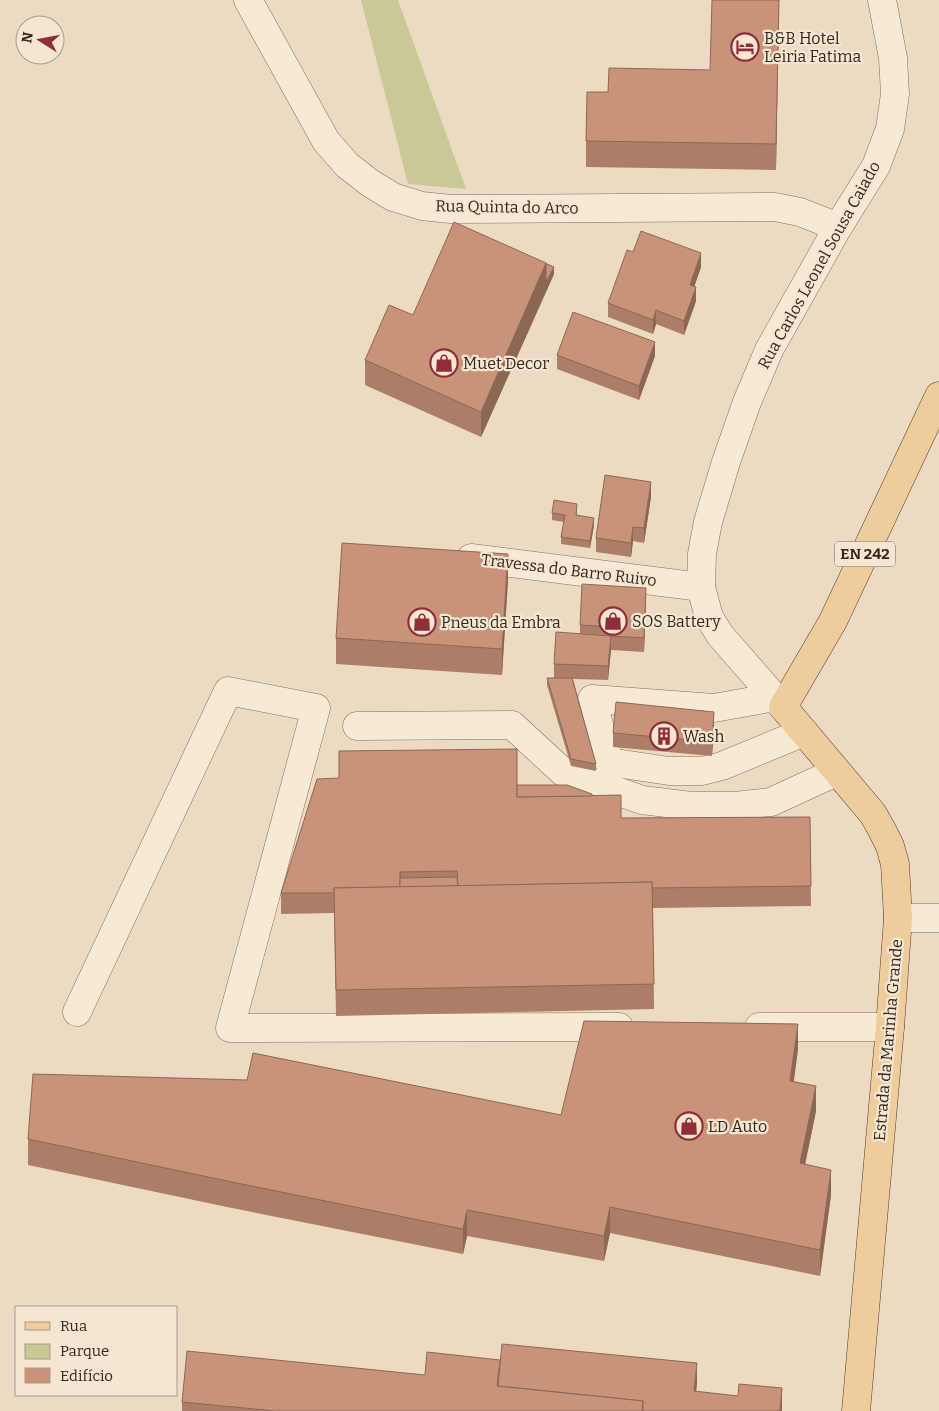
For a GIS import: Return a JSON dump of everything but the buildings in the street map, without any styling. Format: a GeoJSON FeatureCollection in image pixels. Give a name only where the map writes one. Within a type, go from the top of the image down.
{"type":"FeatureCollection","features":[{"type":"Feature","properties":{"kind":"main road","name":"EN 242"},"geometry":{"type":"LineString","coordinates":[[779,702],[833,621],[939,396]]}},
{"type":"Feature","properties":{"kind":"main road","name":"Estrada da Marinha Grande"},"geometry":{"type":"LineString","coordinates":[[779,702],[872,814],[890,846],[895,864],[898,918],[856,1411]]}},
{"type":"Feature","properties":{"kind":"street","name":"Rua Quinta do Arco"},"geometry":{"type":"LineString","coordinates":[[248,0],[326,141],[347,165],[370,183],[393,196],[422,206],[451,209],[775,207],[800,212],[838,227]]}},
{"type":"Feature","properties":{"kind":"street","name":"Rua Carlos Leonel Sousa Caiado"},"geometry":{"type":"LineString","coordinates":[[779,702],[720,635],[709,616],[700,587],[702,554],[708,522],[747,402],[768,350],[838,227],[876,166],[890,129],[895,94],[893,58],[882,0]]}},
{"type":"Feature","properties":{"kind":"street","name":"Travessa do Barro Ruivo"},"geometry":{"type":"LineString","coordinates":[[448,555],[700,587]]}},
{"type":"Feature","properties":{"kind":"street"},"geometry":{"type":"LineString","coordinates":[[77,1012],[228,691],[316,708],[230,1028],[644,1027]]}},
{"type":"Feature","properties":{"kind":"street"},"geometry":{"type":"LineString","coordinates":[[779,702],[714,708],[592,699],[610,762],[669,771],[702,771],[722,766],[804,732]]}},
{"type":"Feature","properties":{"kind":"street"},"geometry":{"type":"LineString","coordinates":[[357,726],[512,725],[563,772],[642,800],[691,806],[735,806],[771,802],[836,772]]}},
{"type":"Feature","properties":{"kind":"street"},"geometry":{"type":"LineString","coordinates":[[898,918],[939,918]]}},
{"type":"Feature","properties":{"kind":"street"},"geometry":{"type":"LineString","coordinates":[[733,1027],[890,1027]]}},
{"type":"Feature","properties":{"kind":"green space"},"geometry":{"type":"Polygon","coordinates":[[[361,0],[398,0],[466,189],[408,184],[361,0]]]}},
{"type":"Feature","properties":{"kind":"place","name":"B&B Hotel Leiria Fatima"},"geometry":{"type":"Point","coordinates":[745,47]}},
{"type":"Feature","properties":{"kind":"place","name":"Muet Decor"},"geometry":{"type":"Point","coordinates":[444,363]}},
{"type":"Feature","properties":{"kind":"place","name":"SOS Battery"},"geometry":{"type":"Point","coordinates":[613,621]}},
{"type":"Feature","properties":{"kind":"place","name":"Pneus da Embra"},"geometry":{"type":"Point","coordinates":[422,622]}},
{"type":"Feature","properties":{"kind":"place","name":"Wash"},"geometry":{"type":"Point","coordinates":[664,736]}},
{"type":"Feature","properties":{"kind":"place","name":"LD Auto"},"geometry":{"type":"Point","coordinates":[689,1126]}}]}
